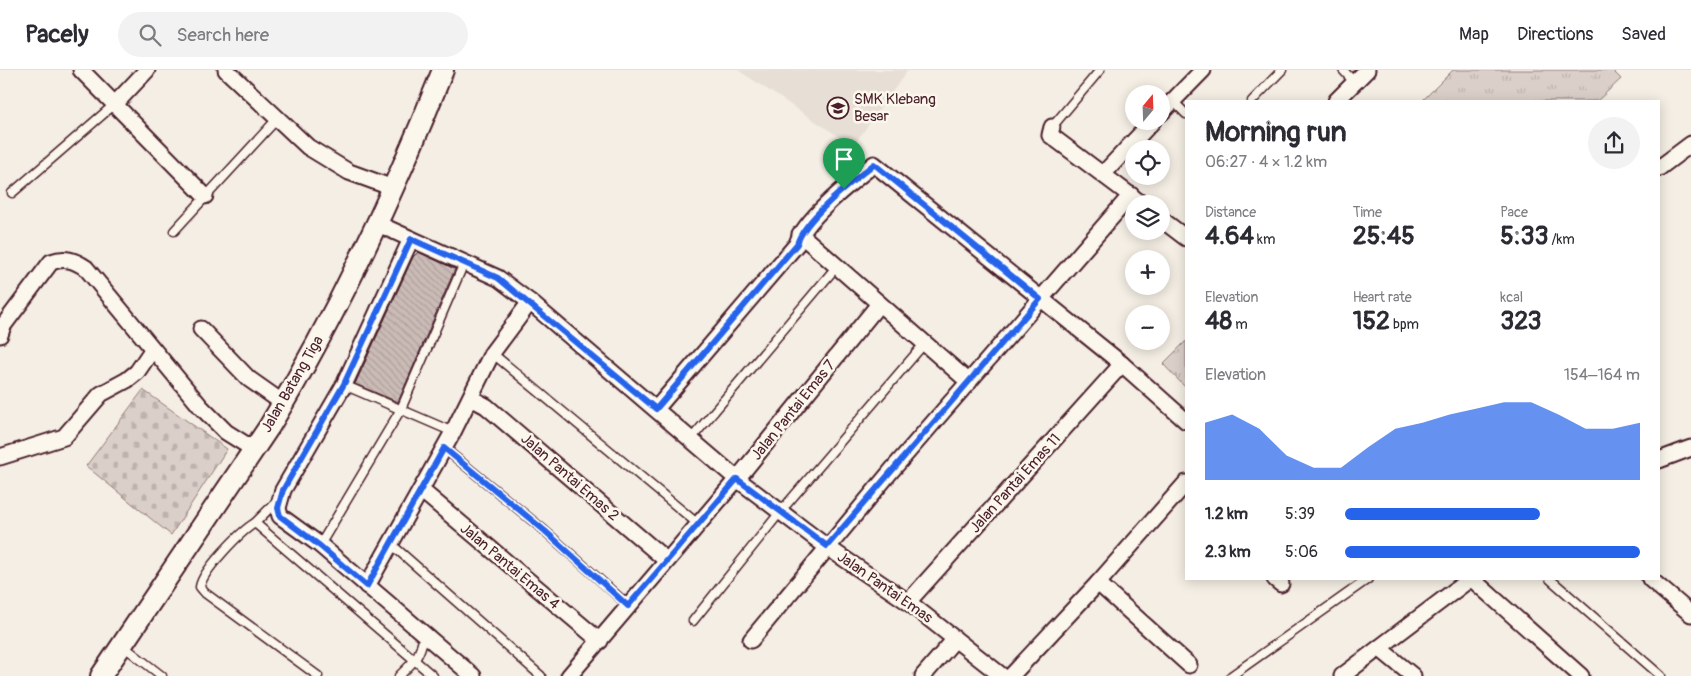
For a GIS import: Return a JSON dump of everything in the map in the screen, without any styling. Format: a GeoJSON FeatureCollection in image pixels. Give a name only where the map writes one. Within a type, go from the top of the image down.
{"type":"FeatureCollection","features":[{"type":"Feature","properties":{"kind":"main road","name":"Jalan Batang Tiga"},"geometry":{"type":"LineString","coordinates":[[101,676],[284,403],[349,284],[378,224],[443,70]]}},
{"type":"Feature","properties":{"kind":"street"},"geometry":{"type":"LineString","coordinates":[[82,70],[205,196]]}},
{"type":"Feature","properties":{"kind":"street"},"geometry":{"type":"LineString","coordinates":[[116,103],[147,70]]}},
{"type":"Feature","properties":{"kind":"street"},"geometry":{"type":"LineString","coordinates":[[226,70],[308,147],[327,160],[393,188]]}},
{"type":"Feature","properties":{"kind":"street"},"geometry":{"type":"LineString","coordinates":[[1170,104],[1203,70]]}},
{"type":"Feature","properties":{"kind":"street"},"geometry":{"type":"LineString","coordinates":[[1337,100],[1367,70]]}},
{"type":"Feature","properties":{"kind":"street"},"geometry":{"type":"LineString","coordinates":[[1052,127],[1050,135],[1104,173],[1131,195]]}},
{"type":"Feature","properties":{"kind":"street"},"geometry":{"type":"LineString","coordinates":[[1104,173],[1145,130]]}},
{"type":"Feature","properties":{"kind":"street"},"geometry":{"type":"LineString","coordinates":[[1660,167],[1691,144]]}},
{"type":"Feature","properties":{"kind":"street"},"geometry":{"type":"LineString","coordinates":[[656,409],[797,244],[800,234],[844,189],[874,164],[1122,364],[1185,420]]}},
{"type":"Feature","properties":{"kind":"street"},"geometry":{"type":"LineString","coordinates":[[750,640],[827,546],[1040,299],[1125,212]]}},
{"type":"Feature","properties":{"kind":"street","name":"Jalan Pantai Emas"},"geometry":{"type":"LineString","coordinates":[[378,224],[498,278],[530,302],[737,479],[827,546],[908,602],[1002,676]]}},
{"type":"Feature","properties":{"kind":"street"},"geometry":{"type":"LineString","coordinates":[[1170,226],[1185,237]]}},
{"type":"Feature","properties":{"kind":"street"},"geometry":{"type":"LineString","coordinates":[[800,234],[969,382]]}},
{"type":"Feature","properties":{"kind":"street"},"geometry":{"type":"LineString","coordinates":[[411,239],[344,384],[280,498],[278,508],[280,516],[320,546],[473,676]]}},
{"type":"Feature","properties":{"kind":"street"},"geometry":{"type":"LineString","coordinates":[[0,334],[51,262],[62,258],[75,260],[86,268],[201,407],[226,432],[253,449]]}},
{"type":"Feature","properties":{"kind":"street"},"geometry":{"type":"LineString","coordinates":[[367,586],[453,432],[492,353],[530,302]]}},
{"type":"Feature","properties":{"kind":"street","name":"Jalan Pantai Emas 7"},"geometry":{"type":"LineString","coordinates":[[569,676],[737,479],[879,304]]}},
{"type":"Feature","properties":{"kind":"street"},"geometry":{"type":"LineString","coordinates":[[201,330],[249,379],[284,403]]}},
{"type":"Feature","properties":{"kind":"street"},"geometry":{"type":"LineString","coordinates":[[0,457],[64,437],[101,394],[138,372],[152,350]]}},
{"type":"Feature","properties":{"kind":"street","name":"Jalan Pantai Emas 11"},"geometry":{"type":"LineString","coordinates":[[908,602],[1122,364]]}},
{"type":"Feature","properties":{"kind":"street","name":"Jalan Pantai Emas 2"},"geometry":{"type":"LineString","coordinates":[[471,398],[486,406],[666,560]]}},
{"type":"Feature","properties":{"kind":"street"},"geometry":{"type":"LineString","coordinates":[[1660,460],[1691,448]]}},
{"type":"Feature","properties":{"kind":"street","name":"Jalan Pantai Emas 4"},"geometry":{"type":"LineString","coordinates":[[420,490],[600,641]]}},
{"type":"Feature","properties":{"kind":"street"},"geometry":{"type":"LineString","coordinates":[[1011,676],[1183,492]]}},
{"type":"Feature","properties":{"kind":"street"},"geometry":{"type":"LineString","coordinates":[[1342,676],[1470,580]]}},
{"type":"Feature","properties":{"kind":"street"},"geometry":{"type":"LineString","coordinates":[[1472,580],[1581,676]]}},
{"type":"Feature","properties":{"kind":"street"},"geometry":{"type":"LineString","coordinates":[[1651,580],[1691,614]]}},
{"type":"Feature","properties":{"kind":"street"},"geometry":{"type":"LineString","coordinates":[[1098,582],[1189,665]]}},
{"type":"Feature","properties":{"kind":"street"},"geometry":{"type":"LineString","coordinates":[[923,676],[956,639]]}},
{"type":"Feature","properties":{"kind":"street"},"geometry":{"type":"LineString","coordinates":[[1379,648],[1413,676]]}},
{"type":"Feature","properties":{"kind":"lane"},"geometry":{"type":"LineString","coordinates":[[1052,127],[1100,70]]}},
{"type":"Feature","properties":{"kind":"lane"},"geometry":{"type":"LineString","coordinates":[[1253,100],[1282,70]]}},
{"type":"Feature","properties":{"kind":"lane"},"geometry":{"type":"LineString","coordinates":[[1343,70],[1354,82]]}},
{"type":"Feature","properties":{"kind":"lane"},"geometry":{"type":"LineString","coordinates":[[1173,101],[1185,113]]}},
{"type":"Feature","properties":{"kind":"lane"},"geometry":{"type":"LineString","coordinates":[[12,193],[116,103]]}},
{"type":"Feature","properties":{"kind":"lane"},"geometry":{"type":"LineString","coordinates":[[174,231],[278,119]]}},
{"type":"Feature","properties":{"kind":"lane"},"geometry":{"type":"LineString","coordinates":[[320,546],[401,409],[464,263]]}},
{"type":"Feature","properties":{"kind":"lane"},"geometry":{"type":"LineString","coordinates":[[692,439],[837,266]]}},
{"type":"Feature","properties":{"kind":"lane"},"geometry":{"type":"LineString","coordinates":[[694,621],[781,511],[924,344]]}},
{"type":"Feature","properties":{"kind":"lane"},"geometry":{"type":"LineString","coordinates":[[492,353],[698,524]]}},
{"type":"Feature","properties":{"kind":"lane"},"geometry":{"type":"LineString","coordinates":[[344,384],[453,432]]}},
{"type":"Feature","properties":{"kind":"lane"},"geometry":{"type":"LineString","coordinates":[[444,448],[545,531],[628,606]]}},
{"type":"Feature","properties":{"kind":"lane"},"geometry":{"type":"LineString","coordinates":[[280,498],[255,523],[233,540],[207,573],[200,587],[205,593],[318,676]]}},
{"type":"Feature","properties":{"kind":"lane"},"geometry":{"type":"LineString","coordinates":[[255,523],[432,676]]}},
{"type":"Feature","properties":{"kind":"lane"},"geometry":{"type":"LineString","coordinates":[[391,544],[541,676]]}},
{"type":"Feature","properties":{"kind":"lane"},"geometry":{"type":"LineString","coordinates":[[1231,676],[1367,580]]}},
{"type":"Feature","properties":{"kind":"lane"},"geometry":{"type":"LineString","coordinates":[[1551,580],[1661,676]]}},
{"type":"Feature","properties":{"kind":"lane"},"geometry":{"type":"LineString","coordinates":[[399,676],[415,661],[421,652],[424,635]]}},
{"type":"Feature","properties":{"kind":"lane"},"geometry":{"type":"LineString","coordinates":[[122,645],[162,676]]}},
{"type":"Feature","properties":{"kind":"shaded area","name":"SMK Klebang Besar"},"geometry":{"type":"Polygon","coordinates":[[[738,70],[908,70],[853,146],[738,70]]]}},
{"type":"Feature","properties":{"kind":"green space"},"geometry":{"type":"Polygon","coordinates":[[[1453,70],[1612,70],[1621,79],[1598,100],[1423,100],[1453,70]]]}},
{"type":"Feature","properties":{"kind":"green space"},"geometry":{"type":"Polygon","coordinates":[[[1185,342],[1185,387],[1163,364],[1185,342]]]}},
{"type":"Feature","properties":{"kind":"green space"},"geometry":{"type":"Polygon","coordinates":[[[143,390],[227,449],[171,535],[86,466],[143,390]]]}},
{"type":"Feature","properties":{"kind":"building"},"geometry":{"type":"Polygon","coordinates":[[[418,252],[455,269],[398,402],[355,384],[413,257],[418,252]]]}},
{"type":"Feature","properties":{"kind":"place","name":"SMK Klebang Besar"},"geometry":{"type":"Point","coordinates":[838,108]}},
{"type":"Feature","properties":{"kind":"route"},"geometry":{"type":"LineString","coordinates":[[874,164],[1040,299],[827,546],[737,479],[628,606],[545,531],[444,448],[367,586],[320,546],[280,516],[278,508],[283,490],[344,384],[411,239],[498,278],[530,302],[656,409],[797,244],[800,234],[844,189],[874,164]]}}]}
